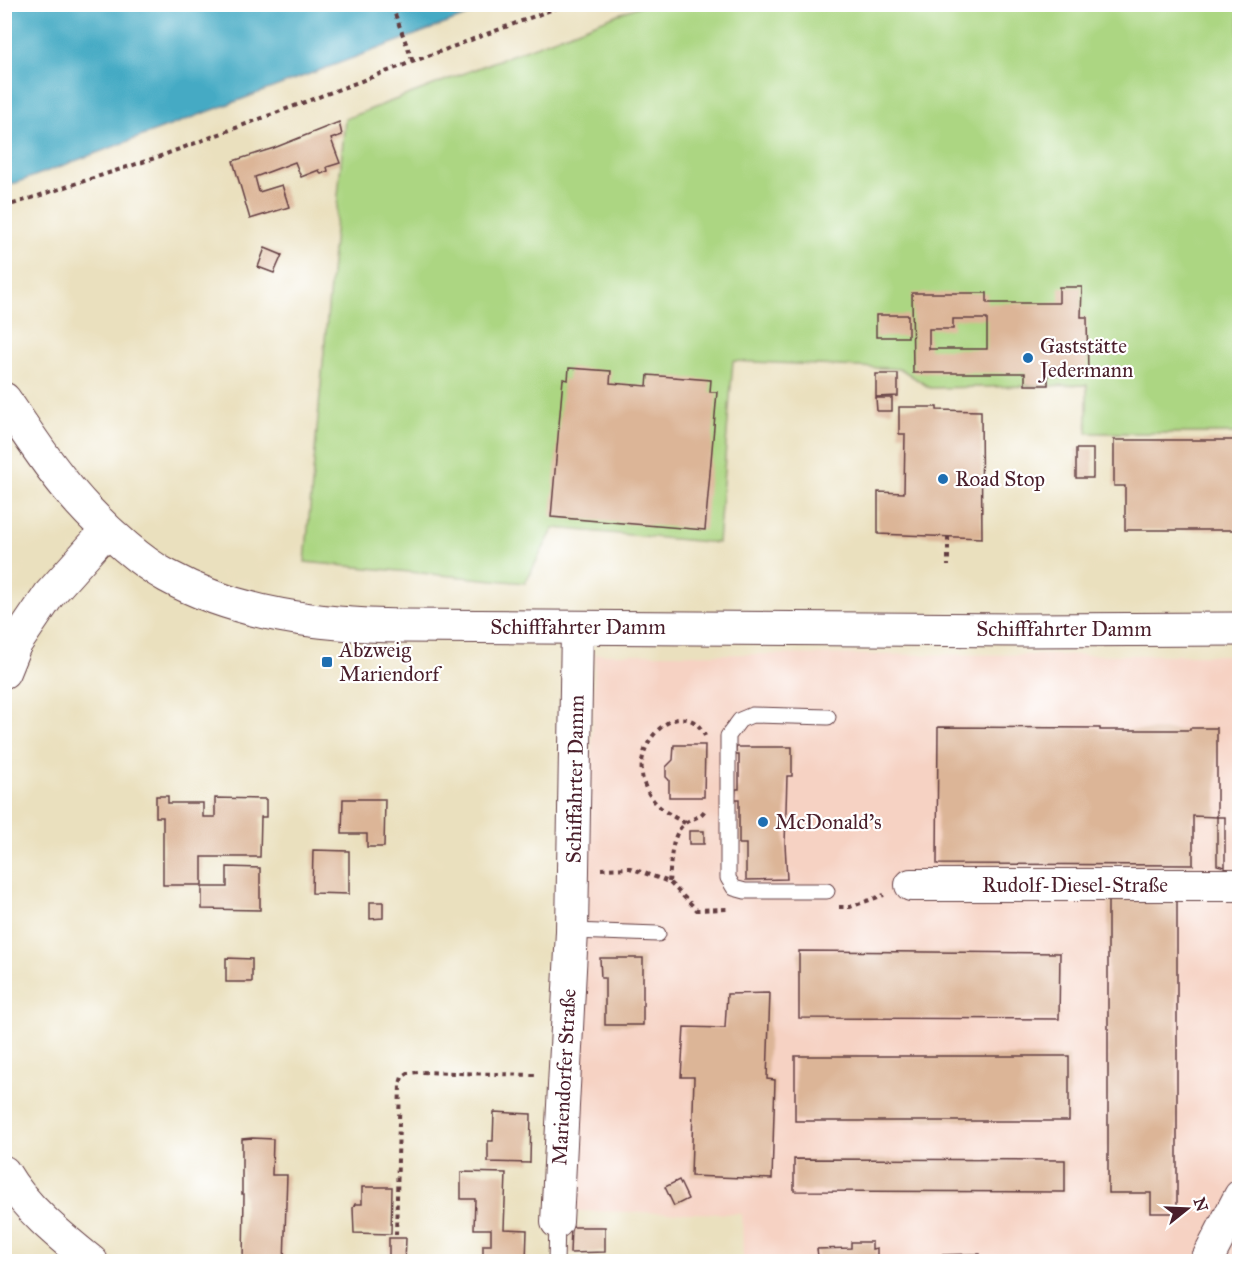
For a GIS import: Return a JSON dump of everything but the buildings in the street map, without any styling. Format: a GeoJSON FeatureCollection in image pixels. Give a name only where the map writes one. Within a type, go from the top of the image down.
{"type":"FeatureCollection","features":[{"type":"Feature","properties":{"kind":"main road","name":"Schifffahrter Damm"},"geometry":{"type":"LineString","coordinates":[[4,399],[65,486],[107,530],[165,575],[219,600],[291,618],[354,625],[577,628],[1239,629]]}},
{"type":"Feature","properties":{"kind":"street"},"geometry":{"type":"LineString","coordinates":[[8,652],[49,595],[107,530]]}},
{"type":"Feature","properties":{"kind":"street","name":"Schiffahrter Damm"},"geometry":{"type":"LineString","coordinates":[[572,931],[577,628]]}},
{"type":"Feature","properties":{"kind":"street","name":"Rudolf-Diesel-Straße"},"geometry":{"type":"LineString","coordinates":[[911,885],[1239,885]]}},
{"type":"Feature","properties":{"kind":"street","name":"Mariendorfer Straße"},"geometry":{"type":"LineString","coordinates":[[557,1222],[572,931]]}},
{"type":"Feature","properties":{"kind":"street"},"geometry":{"type":"LineString","coordinates":[[4,1172],[31,1207],[63,1239],[92,1262]]}},
{"type":"Feature","properties":{"kind":"street"},"geometry":{"type":"LineString","coordinates":[[1206,1262],[1239,1196]]}},
{"type":"Feature","properties":{"kind":"lane"},"geometry":{"type":"LineString","coordinates":[[827,891],[745,891],[734,888],[728,878],[728,736],[740,720],[752,715],[828,717]]}},
{"type":"Feature","properties":{"kind":"lane"},"geometry":{"type":"LineString","coordinates":[[572,931],[658,934]]}},
{"type":"Feature","properties":{"kind":"lane"},"geometry":{"type":"LineString","coordinates":[[556,1262],[557,1222]]}},
{"type":"Feature","properties":{"kind":"path"},"geometry":{"type":"LineString","coordinates":[[4,207],[158,157],[567,4]]}},
{"type":"Feature","properties":{"kind":"path"},"geometry":{"type":"LineString","coordinates":[[392,6],[413,63]]}},
{"type":"Feature","properties":{"kind":"path"},"geometry":{"type":"LineString","coordinates":[[948,537],[948,566]]}},
{"type":"Feature","properties":{"kind":"path"},"geometry":{"type":"LineString","coordinates":[[685,823],[659,807],[649,795],[643,781],[641,767],[643,752],[649,740],[662,726],[674,720],[689,719],[701,726],[707,740]]}},
{"type":"Feature","properties":{"kind":"path"},"geometry":{"type":"LineString","coordinates":[[669,882],[676,834],[685,823],[699,818],[706,811],[707,805]]}},
{"type":"Feature","properties":{"kind":"path"},"geometry":{"type":"LineString","coordinates":[[603,869],[630,868]]}},
{"type":"Feature","properties":{"kind":"path"},"geometry":{"type":"LineString","coordinates":[[850,907],[911,885]]}},
{"type":"Feature","properties":{"kind":"path"},"geometry":{"type":"LineString","coordinates":[[396,1235],[402,1077],[408,1073],[435,1071],[563,1076]]}},
{"type":"Feature","properties":{"kind":"shaded area"},"geometry":{"type":"Polygon","coordinates":[[[595,654],[1239,655],[1239,1261],[743,1261],[742,1214],[575,1211],[595,654]]]}},
{"type":"Feature","properties":{"kind":"green space"},"geometry":{"type":"Polygon","coordinates":[[[642,5],[1239,5],[1239,433],[1087,433],[1087,385],[930,388],[901,369],[733,361],[718,543],[554,528],[525,583],[305,562],[345,119],[642,5]]]}},
{"type":"Feature","properties":{"kind":"water"},"geometry":{"type":"Polygon","coordinates":[[[5,4],[496,4],[496,5],[5,187],[5,4]]]}},
{"type":"Feature","properties":{"kind":"place","name":"Gaststätte Jedermann"},"geometry":{"type":"Point","coordinates":[1028,358]}},
{"type":"Feature","properties":{"kind":"place","name":"Road Stop"},"geometry":{"type":"Point","coordinates":[943,479]}},
{"type":"Feature","properties":{"kind":"place","name":"Abzweig Mariendorf"},"geometry":{"type":"Point","coordinates":[327,662]}},
{"type":"Feature","properties":{"kind":"place","name":"McDonald's"},"geometry":{"type":"Point","coordinates":[763,822]}}]}
